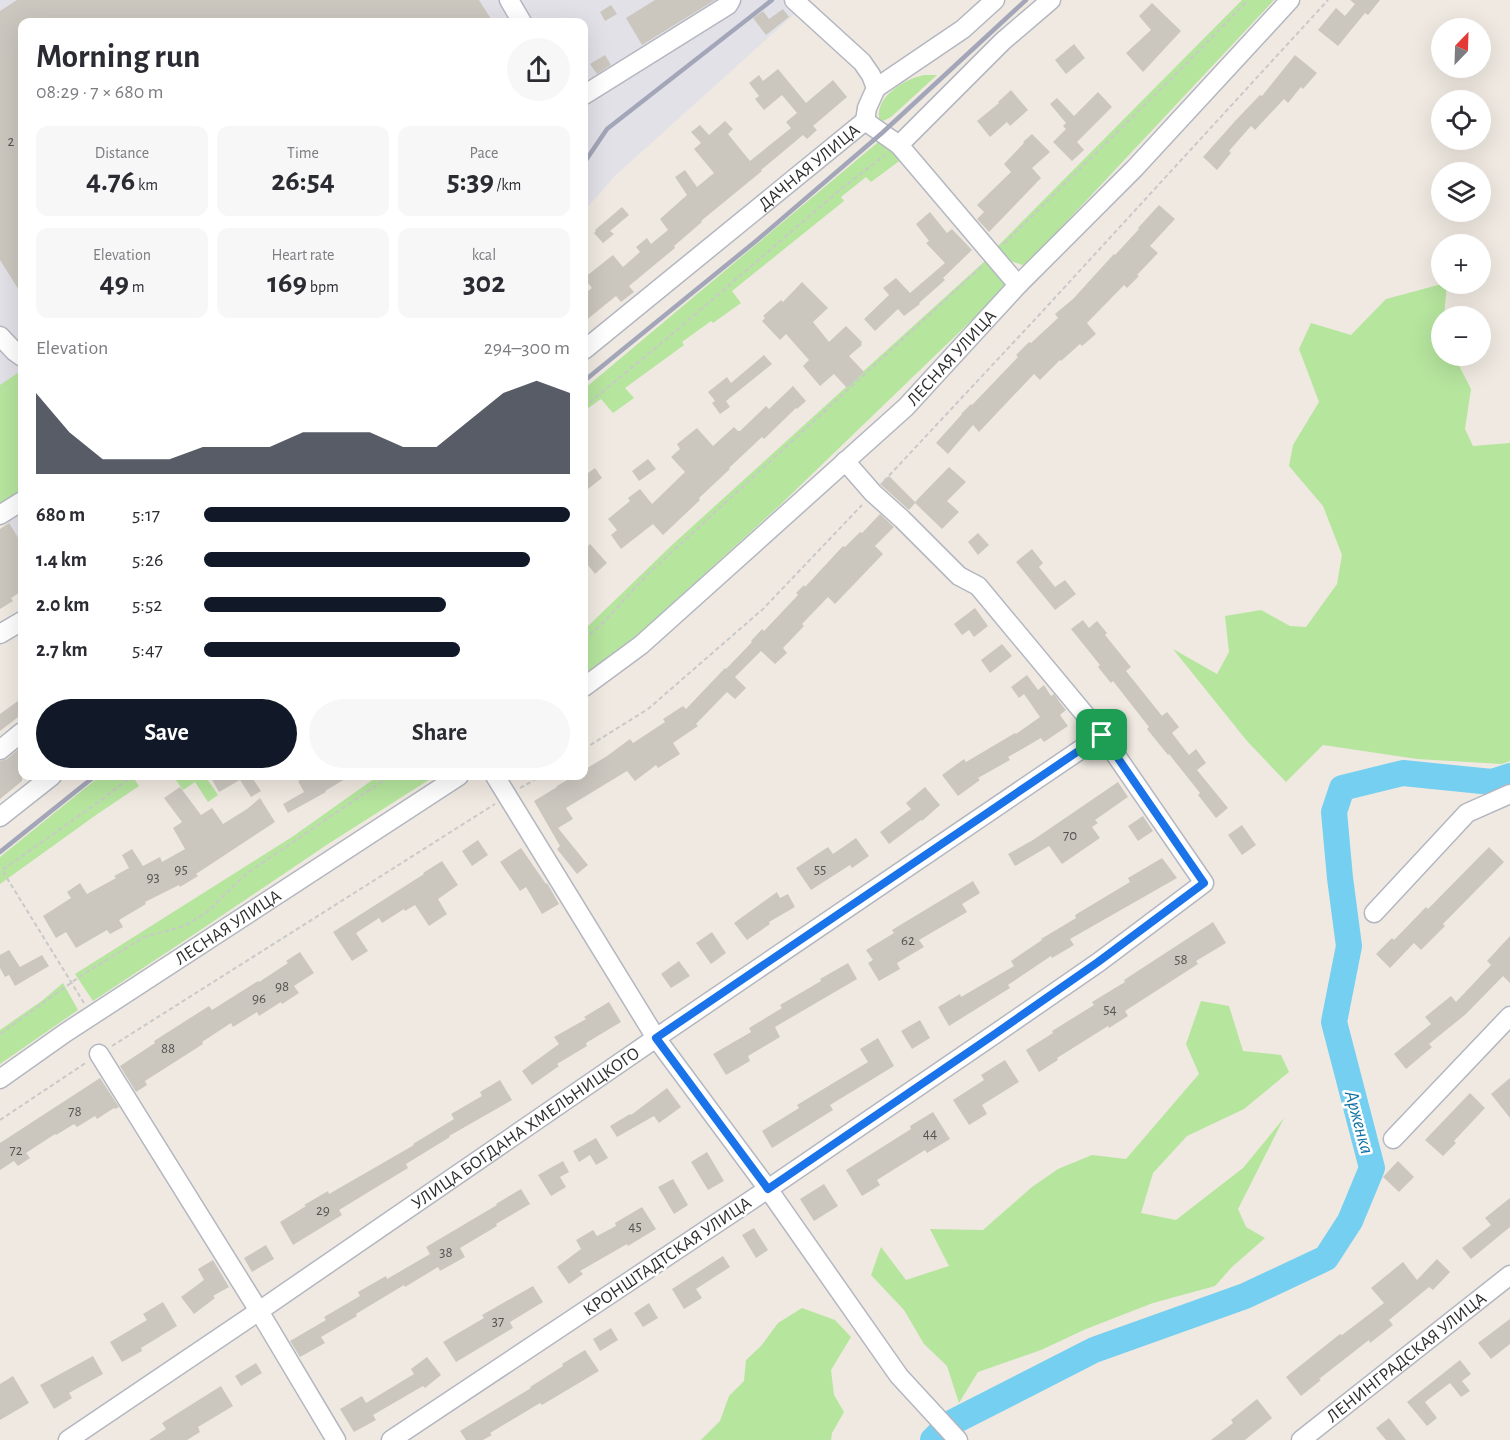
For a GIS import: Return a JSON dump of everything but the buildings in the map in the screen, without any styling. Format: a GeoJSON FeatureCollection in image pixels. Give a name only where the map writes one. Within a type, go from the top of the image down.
{"type":"FeatureCollection","features":[{"type":"Feature","properties":{"kind":"street"},"geometry":{"type":"LineString","coordinates":[[508,0],[519,18]]}},
{"type":"Feature","properties":{"kind":"street"},"geometry":{"type":"LineString","coordinates":[[588,92],[728,5],[731,0]]}},
{"type":"Feature","properties":{"kind":"street"},"geometry":{"type":"LineString","coordinates":[[794,0],[862,62],[876,88]]}},
{"type":"Feature","properties":{"kind":"street"},"geometry":{"type":"LineString","coordinates":[[865,121],[867,108],[876,88],[963,29],[995,0]]}},
{"type":"Feature","properties":{"kind":"street"},"geometry":{"type":"LineString","coordinates":[[899,145],[1003,41],[1051,0]]}},
{"type":"Feature","properties":{"kind":"street","name":"ЛЕСНАЯ УЛИЦА"},"geometry":{"type":"LineString","coordinates":[[588,684],[641,645],[906,407],[1018,285],[1135,168],[1290,0]]}},
{"type":"Feature","properties":{"kind":"street","name":"ДАЧНАЯ УЛИЦА"},"geometry":{"type":"LineString","coordinates":[[588,347],[865,121],[899,145],[1018,285]]}},
{"type":"Feature","properties":{"kind":"street"},"geometry":{"type":"LineString","coordinates":[[0,336],[18,354]]}},
{"type":"Feature","properties":{"kind":"street"},"geometry":{"type":"LineString","coordinates":[[845,461],[873,493],[959,576],[978,586],[1102,735]]}},
{"type":"Feature","properties":{"kind":"street"},"geometry":{"type":"LineString","coordinates":[[0,515],[18,504]]}},
{"type":"Feature","properties":{"kind":"street"},"geometry":{"type":"LineString","coordinates":[[0,634],[18,623]]}},
{"type":"Feature","properties":{"kind":"street"},"geometry":{"type":"LineString","coordinates":[[0,750],[18,735]]}},
{"type":"Feature","properties":{"kind":"street","name":"КРОНШТАДТСКАЯ УЛИЦА"},"geometry":{"type":"LineString","coordinates":[[391,1440],[768,1189],[992,1036],[1098,962],[1204,883],[1102,735]]}},
{"type":"Feature","properties":{"kind":"street","name":"УЛИЦА БОГДАНА ХМЕЛЬНИЦКОГО"},"geometry":{"type":"LineString","coordinates":[[68,1440],[1102,735]]}},
{"type":"Feature","properties":{"kind":"street"},"geometry":{"type":"LineString","coordinates":[[0,818],[47,780]]}},
{"type":"Feature","properties":{"kind":"street","name":"ЛЕСНАЯ УЛИЦА"},"geometry":{"type":"LineString","coordinates":[[0,1079],[93,1015],[453,780]]}},
{"type":"Feature","properties":{"kind":"street"},"geometry":{"type":"LineString","coordinates":[[497,780],[656,1038],[768,1189],[899,1376],[958,1440]]}},
{"type":"Feature","properties":{"kind":"street"},"geometry":{"type":"LineString","coordinates":[[1374,913],[1467,813],[1510,794]]}},
{"type":"Feature","properties":{"kind":"street"},"geometry":{"type":"LineString","coordinates":[[1393,1139],[1510,1016]]}},
{"type":"Feature","properties":{"kind":"street"},"geometry":{"type":"LineString","coordinates":[[99,1054],[259,1311],[336,1440]]}},
{"type":"Feature","properties":{"kind":"street","name":"ЛЕНИНГРАДСКАЯ УЛИЦА"},"geometry":{"type":"LineString","coordinates":[[1301,1440],[1510,1275]]}},
{"type":"Feature","properties":{"kind":"path"},"geometry":{"type":"LineString","coordinates":[[588,636],[656,566],[993,256],[1248,0]]}},
{"type":"Feature","properties":{"kind":"path"},"geometry":{"type":"LineString","coordinates":[[588,746],[648,709],[763,609],[1048,305],[1328,0]]}},
{"type":"Feature","properties":{"kind":"path"},"geometry":{"type":"LineString","coordinates":[[588,404],[841,189],[899,145]]}},
{"type":"Feature","properties":{"kind":"path"},"geometry":{"type":"LineString","coordinates":[[93,1015],[1,871],[127,780]]}},
{"type":"Feature","properties":{"kind":"path"},"geometry":{"type":"LineString","coordinates":[[0,1034],[71,983],[144,937],[184,926],[206,912],[246,874],[384,780]]}},
{"type":"Feature","properties":{"kind":"path"},"geometry":{"type":"LineString","coordinates":[[0,1120],[99,1054],[534,780]]}},
{"type":"Feature","properties":{"kind":"shaded area"},"geometry":{"type":"Polygon","coordinates":[[[0,0],[810,0],[616,175],[588,206],[588,18],[18,18],[18,538],[0,510],[0,0]]]}},
{"type":"Feature","properties":{"kind":"green space"},"geometry":{"type":"Polygon","coordinates":[[[1242,0],[1274,0],[1025,266],[1008,260],[996,248],[1242,0]]]}},
{"type":"Feature","properties":{"kind":"green space"},"geometry":{"type":"Polygon","coordinates":[[[924,75],[937,75],[891,117],[883,121],[879,118],[882,103],[893,90],[909,80],[924,75]]]}},
{"type":"Feature","properties":{"kind":"green space"},"geometry":{"type":"Polygon","coordinates":[[[883,138],[903,156],[1007,278],[1003,290],[779,506],[641,632],[588,673],[588,626],[672,545],[985,261],[902,159],[871,182],[866,177],[841,197],[844,201],[732,291],[741,303],[682,342],[684,345],[625,388],[634,398],[613,413],[601,399],[588,408],[588,386],[883,138]]]}},
{"type":"Feature","properties":{"kind":"green space"},"geometry":{"type":"Polygon","coordinates":[[[1431,287],[1431,294],[1446,294],[1445,306],[1431,306],[1431,366],[1459,366],[1471,389],[1465,429],[1473,446],[1510,443],[1510,761],[1502,764],[1417,759],[1323,745],[1286,782],[1247,741],[1173,649],[1217,674],[1229,652],[1225,616],[1261,610],[1290,626],[1306,627],[1337,584],[1342,555],[1323,506],[1289,466],[1293,445],[1319,402],[1299,349],[1311,323],[1351,335],[1386,299],[1431,287]]]}},
{"type":"Feature","properties":{"kind":"green space"},"geometry":{"type":"Polygon","coordinates":[[[18,373],[18,493],[0,505],[0,385],[18,373]]]}},
{"type":"Feature","properties":{"kind":"green space"},"geometry":{"type":"Polygon","coordinates":[[[95,780],[135,780],[139,786],[0,884],[0,857],[95,780]]]}},
{"type":"Feature","properties":{"kind":"green space"},"geometry":{"type":"Polygon","coordinates":[[[176,780],[208,780],[218,795],[208,802],[195,782],[183,790],[176,780]]]}},
{"type":"Feature","properties":{"kind":"green space"},"geometry":{"type":"Polygon","coordinates":[[[372,780],[429,780],[328,844],[93,1001],[75,974],[292,837],[372,780]]]}},
{"type":"Feature","properties":{"kind":"green space"},"geometry":{"type":"Polygon","coordinates":[[[63,983],[78,1010],[0,1064],[0,1030],[63,983]]]}},
{"type":"Feature","properties":{"kind":"green space"},"geometry":{"type":"Polygon","coordinates":[[[1201,1001],[1229,1006],[1243,1051],[1281,1055],[1289,1072],[1244,1109],[1187,1136],[1153,1173],[1141,1213],[1176,1220],[1243,1168],[1284,1118],[1238,1209],[1246,1227],[1265,1238],[1232,1267],[1215,1286],[1153,1303],[1086,1329],[1041,1350],[978,1372],[959,1403],[947,1366],[924,1344],[904,1310],[871,1275],[881,1247],[906,1280],[949,1266],[930,1229],[983,1230],[1032,1187],[1058,1169],[1092,1155],[1126,1159],[1199,1074],[1186,1044],[1201,1001]]]}},
{"type":"Feature","properties":{"kind":"green space"},"geometry":{"type":"Polygon","coordinates":[[[802,1308],[835,1320],[851,1337],[831,1370],[834,1395],[844,1412],[832,1433],[831,1440],[701,1440],[720,1421],[729,1396],[744,1381],[746,1360],[761,1346],[778,1323],[802,1308]]]}},
{"type":"Feature","properties":{"kind":"waterway","name":"Арженка"},"geometry":{"type":"LineString","coordinates":[[933,1440],[949,1424],[1094,1350],[1245,1296],[1326,1258],[1350,1221],[1372,1168],[1334,1022],[1349,946],[1334,812],[1342,788],[1403,773],[1492,782],[1510,776]]}},
{"type":"Feature","properties":{"kind":"railway"},"geometry":{"type":"LineString","coordinates":[[588,157],[607,129],[772,0]]}},
{"type":"Feature","properties":{"kind":"railway"},"geometry":{"type":"LineString","coordinates":[[588,378],[756,241],[882,133],[1026,0]]}},
{"type":"Feature","properties":{"kind":"railway"},"geometry":{"type":"LineString","coordinates":[[0,852],[90,780]]}},
{"type":"Feature","properties":{"kind":"route"},"geometry":{"type":"LineString","coordinates":[[1102,735],[1204,883],[1098,962],[768,1189],[656,1038],[1102,735]]}}]}
